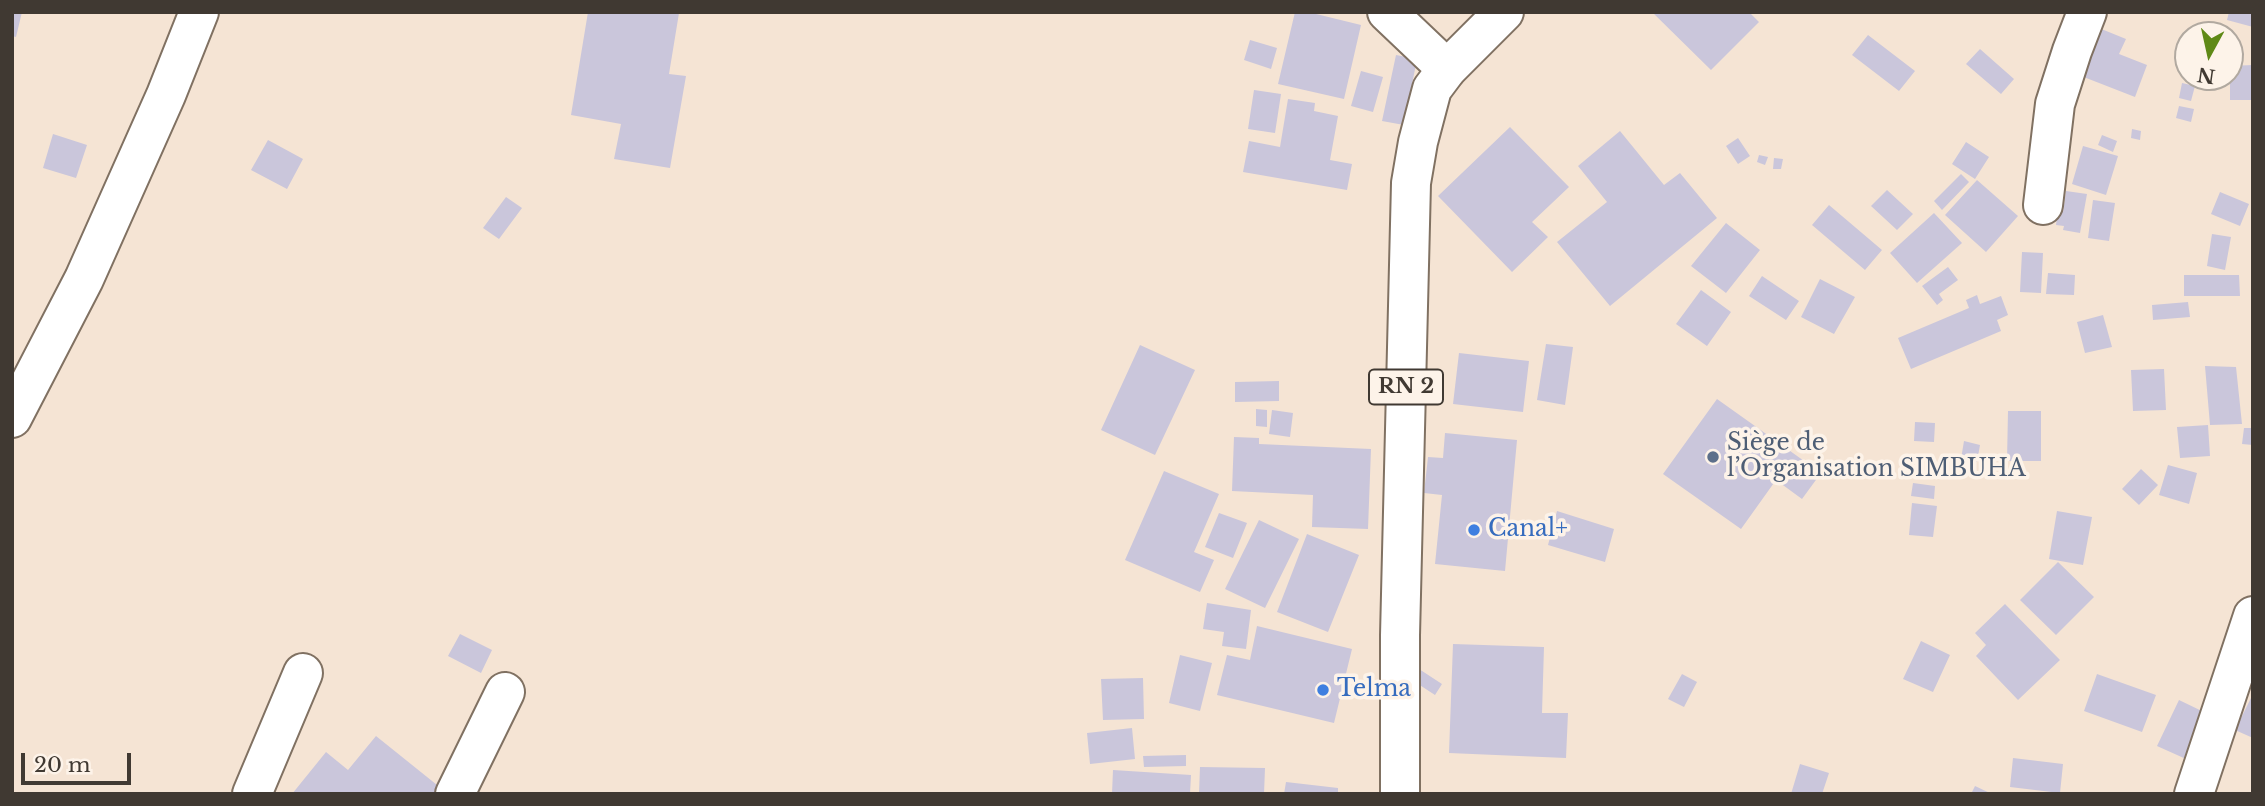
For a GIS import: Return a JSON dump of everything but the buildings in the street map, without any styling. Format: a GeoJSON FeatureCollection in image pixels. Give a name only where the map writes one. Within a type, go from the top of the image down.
{"type":"FeatureCollection","features":[{"type":"Feature","properties":{"kind":"street"},"geometry":{"type":"LineString","coordinates":[[12,418],[83,279],[166,94],[199,12]]}},
{"type":"Feature","properties":{"kind":"street"},"geometry":{"type":"LineString","coordinates":[[1387,12],[1447,69]]}},
{"type":"Feature","properties":{"kind":"street","name":"RN 2"},"geometry":{"type":"LineString","coordinates":[[1400,794],[1401,621],[1411,183],[1418,142],[1432,89],[1447,69],[1504,12]]}},
{"type":"Feature","properties":{"kind":"street"},"geometry":{"type":"LineString","coordinates":[[2043,205],[2055,104],[2087,12]]}},
{"type":"Feature","properties":{"kind":"street"},"geometry":{"type":"LineString","coordinates":[[2194,794],[2253,616]]}},
{"type":"Feature","properties":{"kind":"street"},"geometry":{"type":"LineString","coordinates":[[252,794],[303,673]]}},
{"type":"Feature","properties":{"kind":"street"},"geometry":{"type":"LineString","coordinates":[[455,794],[505,692]]}},
{"type":"Feature","properties":{"kind":"place","name":"Siège de l’Organisation SIMBUHA"},"geometry":{"type":"Point","coordinates":[1713,457]}},
{"type":"Feature","properties":{"kind":"place","name":"Canal+"},"geometry":{"type":"Point","coordinates":[1474,530]}},
{"type":"Feature","properties":{"kind":"place","name":"Telma"},"geometry":{"type":"Point","coordinates":[1323,690]}}]}
